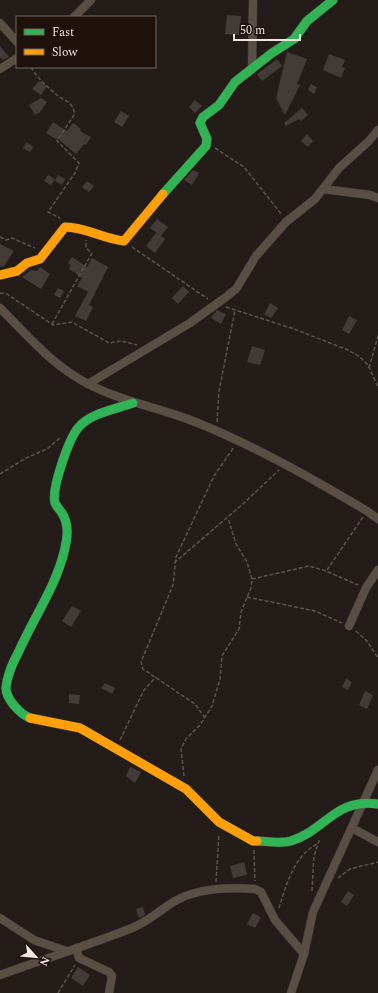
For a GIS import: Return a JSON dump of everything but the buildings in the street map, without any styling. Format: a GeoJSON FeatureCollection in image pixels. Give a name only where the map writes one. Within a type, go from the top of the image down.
{"type":"FeatureCollection","features":[{"type":"Feature","properties":{"kind":"street"},"geometry":{"type":"LineString","coordinates":[[75,16],[91,0]]}},
{"type":"Feature","properties":{"kind":"street"},"geometry":{"type":"LineString","coordinates":[[252,68],[253,0]]}},
{"type":"Feature","properties":{"kind":"street"},"geometry":{"type":"LineString","coordinates":[[0,275],[17,271],[27,263],[40,259],[44,252],[65,228],[74,226],[118,241],[124,241],[182,171],[208,143],[200,123],[201,119],[219,105],[235,82],[252,68],[294,40],[307,21],[333,0]]}},
{"type":"Feature","properties":{"kind":"street"},"geometry":{"type":"LineString","coordinates":[[0,23],[16,41]]}},
{"type":"Feature","properties":{"kind":"street"},"geometry":{"type":"LineString","coordinates":[[0,69],[16,59]]}},
{"type":"Feature","properties":{"kind":"street"},"geometry":{"type":"LineString","coordinates":[[88,384],[190,323],[236,289],[256,256],[286,222],[315,198],[339,168],[369,141],[378,130]]}},
{"type":"Feature","properties":{"kind":"street"},"geometry":{"type":"LineString","coordinates":[[323,189],[365,194],[378,198]]}},
{"type":"Feature","properties":{"kind":"street"},"geometry":{"type":"LineString","coordinates":[[0,308],[57,364],[88,384],[133,403],[196,422],[238,441],[368,511],[378,519]]}},
{"type":"Feature","properties":{"kind":"street"},"geometry":{"type":"LineString","coordinates":[[133,403],[95,417],[78,428],[58,476],[54,493],[55,503],[64,514],[68,525],[63,558],[55,582],[17,655],[3,690],[16,710],[24,717],[34,721],[72,724],[186,789],[219,822],[237,834],[253,841],[289,842],[304,836],[346,806],[364,802],[378,804]]}},
{"type":"Feature","properties":{"kind":"street"},"geometry":{"type":"LineString","coordinates":[[350,626],[366,588],[378,570]]}},
{"type":"Feature","properties":{"kind":"street"},"geometry":{"type":"LineString","coordinates":[[291,993],[304,954],[313,912],[378,770]]}},
{"type":"Feature","properties":{"kind":"street"},"geometry":{"type":"LineString","coordinates":[[352,828],[378,842]]}},
{"type":"Feature","properties":{"kind":"street"},"geometry":{"type":"LineString","coordinates":[[0,975],[142,924],[186,896],[215,889],[255,888],[260,892],[275,920],[304,954]]}},
{"type":"Feature","properties":{"kind":"street"},"geometry":{"type":"LineString","coordinates":[[0,918],[34,940],[66,951]]}},
{"type":"Feature","properties":{"kind":"street"},"geometry":{"type":"LineString","coordinates":[[76,948],[79,958],[109,972],[112,976],[109,993]]}},
{"type":"Feature","properties":{"kind":"path"},"geometry":{"type":"LineString","coordinates":[[32,68],[37,77],[58,96],[68,101],[75,110],[74,116],[57,142],[79,163],[75,173],[48,212],[62,219]]}},
{"type":"Feature","properties":{"kind":"path"},"geometry":{"type":"LineString","coordinates":[[208,143],[244,167],[274,203],[286,222]]}},
{"type":"Feature","properties":{"kind":"path"},"geometry":{"type":"LineString","coordinates":[[52,324],[92,253],[86,248],[86,229]]}},
{"type":"Feature","properties":{"kind":"path"},"geometry":{"type":"LineString","coordinates":[[0,237],[6,240],[12,238],[44,252]]}},
{"type":"Feature","properties":{"kind":"path"},"geometry":{"type":"LineString","coordinates":[[124,241],[216,303],[294,329],[348,350],[360,357],[369,368],[378,387]]}},
{"type":"Feature","properties":{"kind":"path"},"geometry":{"type":"LineString","coordinates":[[0,293],[7,294],[52,324],[58,325],[72,322],[109,343],[121,341],[146,348]]}},
{"type":"Feature","properties":{"kind":"path"},"geometry":{"type":"LineString","coordinates":[[216,431],[219,391],[235,310]]}},
{"type":"Feature","properties":{"kind":"path"},"geometry":{"type":"LineString","coordinates":[[369,368],[378,336]]}},
{"type":"Feature","properties":{"kind":"path"},"geometry":{"type":"LineString","coordinates":[[0,474],[26,458],[47,449],[62,437]]}},
{"type":"Feature","properties":{"kind":"path"},"geometry":{"type":"LineString","coordinates":[[205,718],[195,704],[143,669],[141,662],[173,585],[174,563],[210,483],[238,441]]}},
{"type":"Feature","properties":{"kind":"path"},"geometry":{"type":"LineString","coordinates":[[174,563],[228,518],[285,465]]}},
{"type":"Feature","properties":{"kind":"path"},"geometry":{"type":"LineString","coordinates":[[326,571],[368,511]]}},
{"type":"Feature","properties":{"kind":"path"},"geometry":{"type":"LineString","coordinates":[[186,789],[181,749],[186,739],[205,718],[212,706],[220,679],[222,656],[239,629],[241,612],[252,580],[247,562],[236,544],[235,536],[228,518]]}},
{"type":"Feature","properties":{"kind":"path"},"geometry":{"type":"LineString","coordinates":[[252,580],[308,566],[326,571],[366,588]]}},
{"type":"Feature","properties":{"kind":"path"},"geometry":{"type":"LineString","coordinates":[[247,597],[315,611],[350,626],[367,641],[378,658]]}},
{"type":"Feature","properties":{"kind":"path"},"geometry":{"type":"LineString","coordinates":[[116,749],[144,690],[156,677]]}},
{"type":"Feature","properties":{"kind":"path"},"geometry":{"type":"LineString","coordinates":[[215,889],[219,822]]}},
{"type":"Feature","properties":{"kind":"path"},"geometry":{"type":"LineString","coordinates":[[313,898],[312,869],[317,844],[322,835]]}},
{"type":"Feature","properties":{"kind":"path"},"geometry":{"type":"LineString","coordinates":[[253,841],[255,888]]}},
{"type":"Feature","properties":{"kind":"path"},"geometry":{"type":"LineString","coordinates":[[275,920],[292,872],[308,850],[317,844]]}},
{"type":"Feature","properties":{"kind":"path"},"geometry":{"type":"LineString","coordinates":[[325,886],[336,881],[350,869],[378,862]]}},
{"type":"Feature","properties":{"kind":"path"},"geometry":{"type":"LineString","coordinates":[[58,993],[79,958]]}},
{"type":"Feature","properties":{"kind":"traffic: fast"},"geometry":{"type":"LineString","coordinates":[[163,194],[206,146],[207,139],[200,123],[203,117],[219,105],[235,82],[272,53],[294,39],[307,21],[333,0]]}},
{"type":"Feature","properties":{"kind":"traffic: fast"},"geometry":{"type":"LineString","coordinates":[[30,718],[18,710],[8,697],[6,688],[9,673],[57,575],[65,548],[67,535],[66,521],[55,503],[54,496],[58,476],[70,442],[78,428],[83,423],[96,415],[133,403]]}},
{"type":"Feature","properties":{"kind":"traffic: fast"},"geometry":{"type":"LineString","coordinates":[[257,841],[291,841],[313,830],[341,810],[363,803],[378,804]]}},
{"type":"Feature","properties":{"kind":"traffic: slow"},"geometry":{"type":"LineString","coordinates":[[0,275],[17,271],[27,263],[40,259],[65,227],[80,229],[124,241],[163,194]]}},
{"type":"Feature","properties":{"kind":"traffic: slow"},"geometry":{"type":"LineString","coordinates":[[30,718],[80,728],[186,789],[219,822],[253,841],[257,841]]}}]}
